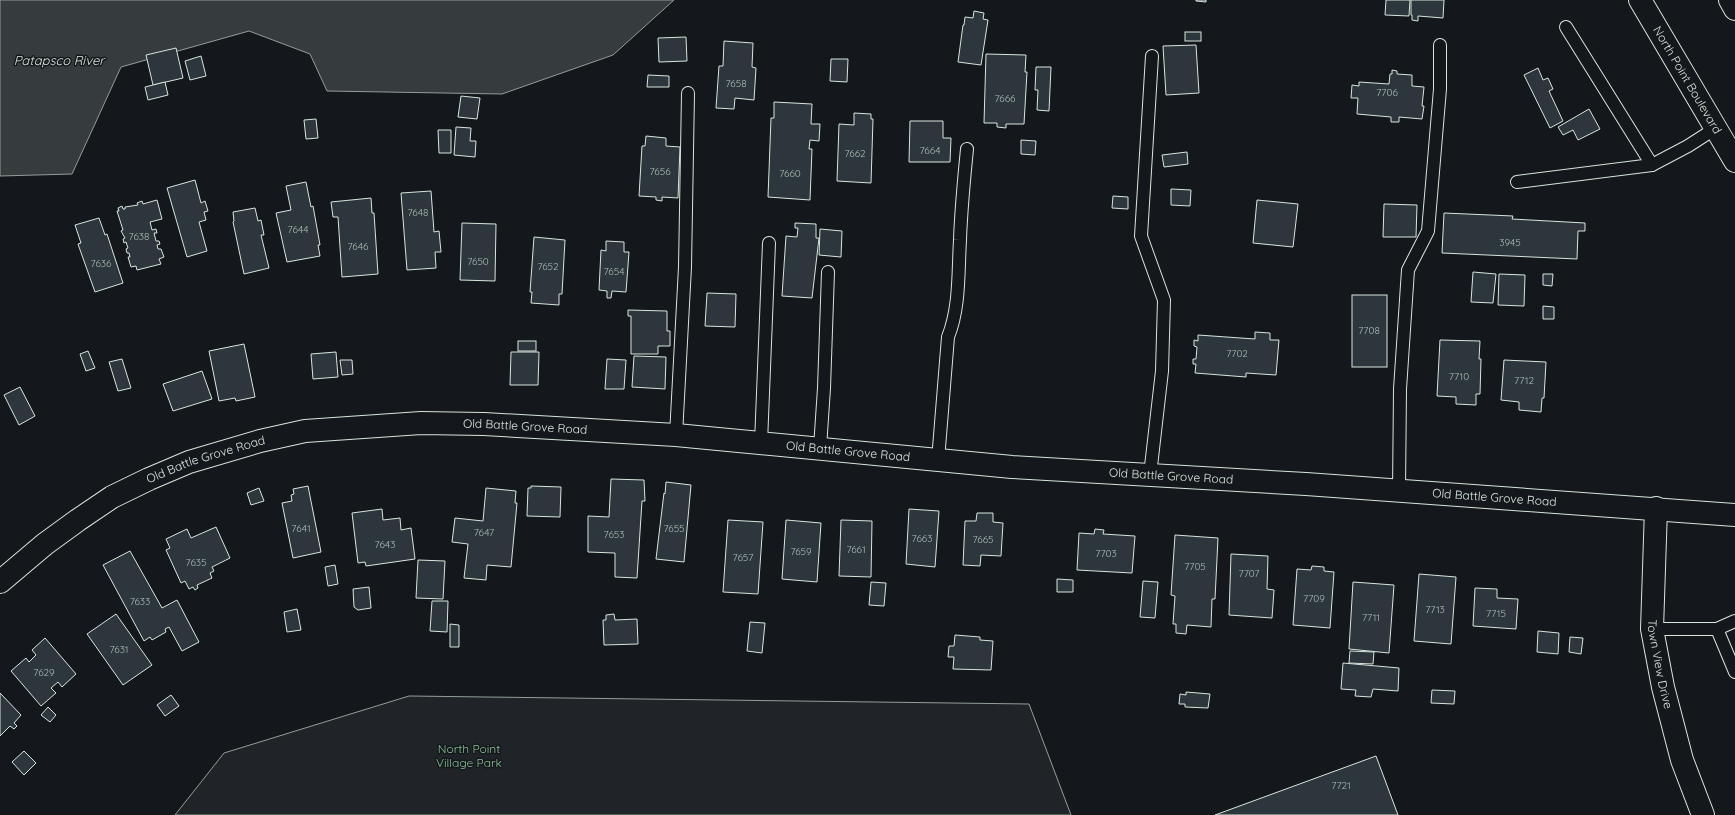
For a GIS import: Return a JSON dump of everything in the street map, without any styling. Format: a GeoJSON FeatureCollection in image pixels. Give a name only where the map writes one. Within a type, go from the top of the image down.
{"type":"FeatureCollection","features":[{"type":"Feature","properties":{"kind":"street","name":"North Point Boulevard"},"geometry":{"type":"LineString","coordinates":[[1640,0],[1735,161]]}},
{"type":"Feature","properties":{"kind":"street"},"geometry":{"type":"LineString","coordinates":[[1730,0],[1735,9]]}},
{"type":"Feature","properties":{"kind":"street","name":"Old Battle Grove Road"},"geometry":{"type":"LineString","coordinates":[[0,582],[45,544],[112,497],[189,462],[260,441],[297,433],[351,427],[421,423],[484,424],[676,435],[1012,467],[1400,490],[1735,515]]}},
{"type":"Feature","properties":{"kind":"street","name":"Town View Drive"},"geometry":{"type":"LineString","coordinates":[[1656,508],[1652,628],[1663,687],[1682,760],[1703,815]]}},
{"type":"Feature","properties":{"kind":"lane"},"geometry":{"type":"LineString","coordinates":[[1566,27],[1652,165]]}},
{"type":"Feature","properties":{"kind":"lane"},"geometry":{"type":"LineString","coordinates":[[1400,490],[1400,389],[1408,270],[1428,231],[1440,89],[1440,45]]}},
{"type":"Feature","properties":{"kind":"lane"},"geometry":{"type":"LineString","coordinates":[[1150,475],[1162,371],[1164,300],[1141,236],[1152,56]]}},
{"type":"Feature","properties":{"kind":"lane"},"geometry":{"type":"LineString","coordinates":[[676,435],[685,267],[688,93]]}},
{"type":"Feature","properties":{"kind":"lane"},"geometry":{"type":"LineString","coordinates":[[1517,182],[1652,165],[1688,146],[1716,128]]}},
{"type":"Feature","properties":{"kind":"lane"},"geometry":{"type":"LineString","coordinates":[[938,460],[948,337],[954,321],[958,289],[962,202],[967,149]]}},
{"type":"Feature","properties":{"kind":"lane"},"geometry":{"type":"LineString","coordinates":[[761,443],[769,243]]}},
{"type":"Feature","properties":{"kind":"lane"},"geometry":{"type":"LineString","coordinates":[[820,448],[824,388],[828,272]]}},
{"type":"Feature","properties":{"kind":"lane"},"geometry":{"type":"LineString","coordinates":[[1652,628],[1717,628],[1735,621]]}},
{"type":"Feature","properties":{"kind":"lane"},"geometry":{"type":"LineString","coordinates":[[1717,628],[1735,672]]}},
{"type":"Feature","properties":{"kind":"green space","name":"North Point Village Park"},"geometry":{"type":"Polygon","coordinates":[[[409,696],[1029,704],[1071,815],[175,815],[224,753],[409,696]]]}},
{"type":"Feature","properties":{"kind":"water","name":"Patapsco River"},"geometry":{"type":"Polygon","coordinates":[[[0,0],[674,0],[613,55],[502,94],[327,91],[310,54],[249,31],[121,67],[72,174],[0,176],[0,0]]]}},
{"type":"Feature","properties":{"kind":"building"},"geometry":{"type":"Polygon","coordinates":[[[1206,0],[1206,2],[1196,1],[1206,0]]]}},
{"type":"Feature","properties":{"kind":"building"},"geometry":{"type":"Polygon","coordinates":[[[1386,0],[1410,0],[1409,16],[1385,15],[1386,0]]]}},
{"type":"Feature","properties":{"kind":"building"},"geometry":{"type":"Polygon","coordinates":[[[1411,0],[1444,0],[1443,18],[1418,16],[1418,21],[1412,20],[1411,0]]]}},
{"type":"Feature","properties":{"kind":"building"},"geometry":{"type":"Polygon","coordinates":[[[974,11],[984,13],[983,19],[988,20],[981,65],[958,62],[965,17],[973,18],[974,11]]]}},
{"type":"Feature","properties":{"kind":"building"},"geometry":{"type":"Polygon","coordinates":[[[1185,32],[1201,32],[1201,41],[1185,41],[1185,32]]]}},
{"type":"Feature","properties":{"kind":"building"},"geometry":{"type":"Polygon","coordinates":[[[686,37],[687,61],[659,62],[658,38],[686,37]]]}},
{"type":"Feature","properties":{"kind":"building"},"geometry":{"type":"Polygon","coordinates":[[[724,41],[753,43],[752,67],[756,68],[754,100],[735,98],[734,109],[716,108],[719,66],[723,66],[724,41]]]}},
{"type":"Feature","properties":{"kind":"building"},"geometry":{"type":"Polygon","coordinates":[[[1196,45],[1199,93],[1166,95],[1163,46],[1196,45]]]}},
{"type":"Feature","properties":{"kind":"building"},"geometry":{"type":"Polygon","coordinates":[[[176,48],[183,78],[153,85],[146,55],[176,48]]]}},
{"type":"Feature","properties":{"kind":"building"},"geometry":{"type":"Polygon","coordinates":[[[986,54],[1026,55],[1025,72],[1027,72],[1024,124],[1006,124],[1006,128],[997,127],[997,123],[984,123],[986,54]]]}},
{"type":"Feature","properties":{"kind":"building"},"geometry":{"type":"Polygon","coordinates":[[[201,56],[206,76],[190,80],[185,61],[201,56]]]}},
{"type":"Feature","properties":{"kind":"building"},"geometry":{"type":"Polygon","coordinates":[[[831,59],[848,59],[847,82],[830,81],[831,59]]]}},
{"type":"Feature","properties":{"kind":"building"},"geometry":{"type":"Polygon","coordinates":[[[1036,67],[1051,67],[1049,111],[1037,110],[1038,90],[1035,90],[1036,67]]]}},
{"type":"Feature","properties":{"kind":"building"},"geometry":{"type":"Polygon","coordinates":[[[1538,68],[1543,80],[1548,78],[1553,89],[1549,91],[1563,121],[1550,128],[1524,75],[1538,68]]]}},
{"type":"Feature","properties":{"kind":"building"},"geometry":{"type":"Polygon","coordinates":[[[1392,70],[1397,71],[1397,74],[1412,75],[1412,86],[1424,87],[1422,119],[1399,117],[1399,122],[1391,122],[1391,117],[1357,114],[1358,98],[1351,98],[1352,85],[1359,86],[1359,82],[1389,84],[1392,70]]]}},
{"type":"Feature","properties":{"kind":"building"},"geometry":{"type":"Polygon","coordinates":[[[648,75],[669,76],[669,87],[647,87],[648,75]]]}},
{"type":"Feature","properties":{"kind":"building"},"geometry":{"type":"Polygon","coordinates":[[[165,82],[168,95],[148,100],[145,87],[165,82]]]}},
{"type":"Feature","properties":{"kind":"building"},"geometry":{"type":"Polygon","coordinates":[[[461,96],[480,98],[477,119],[458,117],[461,96]]]}},
{"type":"Feature","properties":{"kind":"building"},"geometry":{"type":"Polygon","coordinates":[[[774,102],[812,104],[811,124],[820,124],[819,141],[810,140],[809,149],[812,149],[810,200],[768,197],[771,118],[774,118],[774,102]]]}},
{"type":"Feature","properties":{"kind":"building"},"geometry":{"type":"Polygon","coordinates":[[[1589,109],[1600,129],[1578,140],[1573,130],[1563,135],[1558,127],[1589,109]]]}},
{"type":"Feature","properties":{"kind":"building"},"geometry":{"type":"Polygon","coordinates":[[[854,113],[871,114],[871,119],[873,119],[871,183],[837,181],[839,124],[854,125],[854,113]]]}},
{"type":"Feature","properties":{"kind":"building"},"geometry":{"type":"Polygon","coordinates":[[[316,119],[318,138],[306,139],[304,120],[316,119]]]}},
{"type":"Feature","properties":{"kind":"building"},"geometry":{"type":"Polygon","coordinates":[[[910,121],[943,121],[943,138],[951,138],[950,162],[909,162],[910,121]]]}},
{"type":"Feature","properties":{"kind":"building"},"geometry":{"type":"Polygon","coordinates":[[[456,127],[471,128],[470,141],[476,141],[475,157],[454,155],[456,127]]]}},
{"type":"Feature","properties":{"kind":"building"},"geometry":{"type":"Polygon","coordinates":[[[438,130],[451,130],[451,153],[439,153],[438,130]]]}},
{"type":"Feature","properties":{"kind":"building"},"geometry":{"type":"Polygon","coordinates":[[[646,136],[666,138],[666,146],[680,147],[678,198],[662,197],[662,201],[656,200],[656,197],[639,196],[642,146],[645,146],[646,136]]]}},
{"type":"Feature","properties":{"kind":"building"},"geometry":{"type":"Polygon","coordinates":[[[1021,140],[1036,141],[1035,155],[1021,154],[1021,140]]]}},
{"type":"Feature","properties":{"kind":"building"},"geometry":{"type":"Polygon","coordinates":[[[1187,152],[1188,164],[1164,167],[1162,155],[1187,152]]]}},
{"type":"Feature","properties":{"kind":"building"},"geometry":{"type":"Polygon","coordinates":[[[195,180],[201,203],[205,201],[208,211],[204,212],[206,220],[199,222],[207,251],[187,257],[167,188],[195,180]]]}},
{"type":"Feature","properties":{"kind":"building"},"geometry":{"type":"Polygon","coordinates":[[[306,182],[311,207],[313,206],[320,245],[318,245],[320,256],[287,262],[276,213],[291,210],[286,186],[306,182]]]}},
{"type":"Feature","properties":{"kind":"building"},"geometry":{"type":"Polygon","coordinates":[[[1171,189],[1191,190],[1190,206],[1171,205],[1171,189]]]}},
{"type":"Feature","properties":{"kind":"building"},"geometry":{"type":"Polygon","coordinates":[[[431,191],[434,232],[439,231],[441,252],[435,252],[436,268],[407,270],[401,193],[431,191]]]}},
{"type":"Feature","properties":{"kind":"building"},"geometry":{"type":"Polygon","coordinates":[[[1113,196],[1128,197],[1128,209],[1112,208],[1113,196]]]}},
{"type":"Feature","properties":{"kind":"building"},"geometry":{"type":"Polygon","coordinates":[[[371,198],[372,213],[374,213],[378,274],[342,277],[338,217],[333,217],[331,202],[371,198]]]}},
{"type":"Feature","properties":{"kind":"building"},"geometry":{"type":"Polygon","coordinates":[[[157,200],[162,219],[150,222],[152,230],[156,229],[157,233],[154,233],[156,241],[159,241],[160,244],[157,245],[158,249],[161,249],[164,257],[159,259],[161,264],[137,270],[136,266],[131,267],[128,257],[130,257],[129,253],[127,253],[126,249],[128,248],[126,242],[124,243],[123,239],[125,238],[121,231],[123,230],[117,211],[119,211],[118,208],[122,206],[123,209],[125,209],[125,207],[138,205],[137,203],[142,201],[143,204],[157,200]]]}},
{"type":"Feature","properties":{"kind":"building"},"geometry":{"type":"Polygon","coordinates":[[[1257,200],[1298,204],[1293,247],[1253,243],[1257,200]]]}},
{"type":"Feature","properties":{"kind":"building"},"geometry":{"type":"Polygon","coordinates":[[[1384,204],[1417,205],[1416,237],[1383,237],[1384,204]]]}},
{"type":"Feature","properties":{"kind":"building"},"geometry":{"type":"Polygon","coordinates":[[[255,208],[258,221],[261,220],[264,235],[261,235],[269,268],[244,274],[233,222],[233,212],[255,208]]]}},
{"type":"Feature","properties":{"kind":"building"},"geometry":{"type":"Polygon","coordinates":[[[1444,213],[1513,216],[1512,219],[1585,223],[1585,231],[1578,231],[1577,259],[1442,253],[1444,213]]]}},
{"type":"Feature","properties":{"kind":"building"},"geometry":{"type":"Polygon","coordinates":[[[99,218],[105,235],[107,234],[123,283],[95,292],[78,244],[81,243],[75,225],[99,218]]]}},
{"type":"Feature","properties":{"kind":"building"},"geometry":{"type":"Polygon","coordinates":[[[462,223],[496,224],[495,281],[460,280],[462,223]]]}},
{"type":"Feature","properties":{"kind":"building"},"geometry":{"type":"Polygon","coordinates":[[[795,223],[816,224],[816,238],[819,238],[812,298],[782,296],[786,236],[797,237],[798,228],[795,228],[795,223]]]}},
{"type":"Feature","properties":{"kind":"building"},"geometry":{"type":"Polygon","coordinates":[[[820,229],[842,231],[841,257],[819,255],[820,229]]]}},
{"type":"Feature","properties":{"kind":"building"},"geometry":{"type":"Polygon","coordinates":[[[534,237],[565,240],[562,294],[559,294],[559,305],[531,303],[532,292],[530,292],[534,237]]]}},
{"type":"Feature","properties":{"kind":"building"},"geometry":{"type":"Polygon","coordinates":[[[606,241],[624,242],[624,252],[629,252],[626,292],[612,291],[611,298],[607,298],[607,291],[599,290],[601,250],[606,251],[606,241]]]}},
{"type":"Feature","properties":{"kind":"building"},"geometry":{"type":"Polygon","coordinates":[[[1473,272],[1496,274],[1493,303],[1471,302],[1473,272]]]}},
{"type":"Feature","properties":{"kind":"building"},"geometry":{"type":"Polygon","coordinates":[[[1499,274],[1525,275],[1524,306],[1498,305],[1499,274]]]}},
{"type":"Feature","properties":{"kind":"building"},"geometry":{"type":"Polygon","coordinates":[[[1543,274],[1553,274],[1552,286],[1543,285],[1543,274]]]}},
{"type":"Feature","properties":{"kind":"building"},"geometry":{"type":"Polygon","coordinates":[[[707,293],[736,294],[735,327],[705,326],[707,293]]]}},
{"type":"Feature","properties":{"kind":"building"},"geometry":{"type":"Polygon","coordinates":[[[1352,295],[1387,295],[1387,367],[1352,367],[1352,295]]]}},
{"type":"Feature","properties":{"kind":"building"},"geometry":{"type":"Polygon","coordinates":[[[1543,306],[1554,307],[1554,319],[1543,319],[1543,306]]]}},
{"type":"Feature","properties":{"kind":"building"},"geometry":{"type":"Polygon","coordinates":[[[628,310],[667,311],[667,331],[670,331],[670,346],[658,346],[658,354],[631,354],[631,316],[628,316],[628,310]]]}},
{"type":"Feature","properties":{"kind":"building"},"geometry":{"type":"Polygon","coordinates":[[[1255,332],[1270,333],[1270,340],[1279,340],[1276,375],[1246,373],[1246,377],[1195,373],[1196,364],[1193,364],[1193,359],[1196,359],[1197,347],[1194,346],[1194,340],[1198,341],[1198,335],[1255,339],[1255,332]]]}},
{"type":"Feature","properties":{"kind":"building"},"geometry":{"type":"Polygon","coordinates":[[[1440,340],[1480,341],[1480,394],[1476,394],[1476,405],[1456,404],[1456,397],[1437,396],[1440,340]]]}},
{"type":"Feature","properties":{"kind":"building"},"geometry":{"type":"Polygon","coordinates":[[[518,341],[536,341],[536,351],[518,351],[518,341]]]}},
{"type":"Feature","properties":{"kind":"building"},"geometry":{"type":"Polygon","coordinates":[[[244,344],[255,397],[236,401],[235,398],[219,401],[209,351],[244,344]]]}},
{"type":"Feature","properties":{"kind":"building"},"geometry":{"type":"Polygon","coordinates":[[[88,351],[95,368],[86,371],[80,354],[88,351]]]}},
{"type":"Feature","properties":{"kind":"building"},"geometry":{"type":"Polygon","coordinates":[[[336,352],[338,377],[313,379],[311,354],[336,352]]]}},
{"type":"Feature","properties":{"kind":"building"},"geometry":{"type":"Polygon","coordinates":[[[511,352],[539,352],[538,385],[510,385],[511,352]]]}},
{"type":"Feature","properties":{"kind":"building"},"geometry":{"type":"Polygon","coordinates":[[[634,356],[666,357],[665,389],[632,387],[634,356]]]}},
{"type":"Feature","properties":{"kind":"building"},"geometry":{"type":"Polygon","coordinates":[[[122,359],[131,388],[118,391],[109,362],[122,359]]]}},
{"type":"Feature","properties":{"kind":"building"},"geometry":{"type":"Polygon","coordinates":[[[607,359],[626,360],[624,389],[605,389],[607,359]]]}},
{"type":"Feature","properties":{"kind":"building"},"geometry":{"type":"Polygon","coordinates":[[[340,360],[352,360],[353,374],[342,375],[340,360]]]}},
{"type":"Feature","properties":{"kind":"building"},"geometry":{"type":"Polygon","coordinates":[[[1504,360],[1546,362],[1544,398],[1542,398],[1541,412],[1519,410],[1519,402],[1501,400],[1504,360]]]}},
{"type":"Feature","properties":{"kind":"building"},"geometry":{"type":"Polygon","coordinates":[[[202,371],[212,399],[173,411],[163,384],[202,371]]]}},
{"type":"Feature","properties":{"kind":"building"},"geometry":{"type":"Polygon","coordinates":[[[20,387],[35,416],[19,425],[4,395],[20,387]]]}},
{"type":"Feature","properties":{"kind":"building"},"geometry":{"type":"Polygon","coordinates":[[[611,479],[644,480],[645,501],[642,501],[637,578],[615,577],[615,553],[588,552],[588,516],[609,517],[611,479]]]}},
{"type":"Feature","properties":{"kind":"building"},"geometry":{"type":"Polygon","coordinates":[[[666,482],[691,485],[684,562],[656,559],[666,482]]]}},
{"type":"Feature","properties":{"kind":"building"},"geometry":{"type":"Polygon","coordinates":[[[308,486],[321,552],[293,558],[282,503],[292,501],[291,495],[294,494],[293,489],[308,486]]]}},
{"type":"Feature","properties":{"kind":"building"},"geometry":{"type":"Polygon","coordinates":[[[531,486],[561,487],[560,517],[527,516],[528,488],[531,488],[531,486]]]}},
{"type":"Feature","properties":{"kind":"building"},"geometry":{"type":"Polygon","coordinates":[[[259,488],[264,501],[251,505],[247,493],[259,488]]]}},
{"type":"Feature","properties":{"kind":"building"},"geometry":{"type":"Polygon","coordinates":[[[486,488],[516,491],[515,503],[517,503],[511,567],[487,565],[486,580],[464,578],[468,544],[452,542],[455,518],[483,521],[486,488]]]}},
{"type":"Feature","properties":{"kind":"building"},"geometry":{"type":"Polygon","coordinates":[[[382,509],[383,520],[400,518],[401,530],[411,528],[415,559],[366,566],[365,562],[358,563],[352,513],[382,509]]]}},
{"type":"Feature","properties":{"kind":"building"},"geometry":{"type":"Polygon","coordinates":[[[909,509],[939,511],[935,567],[906,564],[909,509]]]}},
{"type":"Feature","properties":{"kind":"building"},"geometry":{"type":"Polygon","coordinates":[[[977,513],[993,513],[993,522],[1003,523],[1001,556],[981,555],[980,566],[963,565],[965,521],[976,521],[977,513]]]}},
{"type":"Feature","properties":{"kind":"building"},"geometry":{"type":"Polygon","coordinates":[[[728,520],[763,522],[758,594],[723,592],[728,520]]]}},
{"type":"Feature","properties":{"kind":"building"},"geometry":{"type":"Polygon","coordinates":[[[786,520],[821,523],[817,582],[782,579],[786,520]]]}},
{"type":"Feature","properties":{"kind":"building"},"geometry":{"type":"Polygon","coordinates":[[[841,520],[872,521],[871,577],[839,576],[841,520]]]}},
{"type":"Feature","properties":{"kind":"building"},"geometry":{"type":"Polygon","coordinates":[[[216,527],[230,558],[212,567],[214,571],[210,573],[212,578],[197,585],[198,588],[195,590],[193,587],[189,589],[185,581],[181,583],[166,550],[170,548],[166,539],[187,529],[191,538],[216,527]]]}},
{"type":"Feature","properties":{"kind":"building"},"geometry":{"type":"Polygon","coordinates":[[[1095,529],[1104,530],[1103,534],[1135,536],[1132,573],[1077,570],[1079,533],[1094,534],[1095,529]]]}},
{"type":"Feature","properties":{"kind":"building"},"geometry":{"type":"Polygon","coordinates":[[[1175,535],[1218,538],[1215,599],[1212,599],[1211,627],[1187,625],[1186,634],[1176,633],[1176,624],[1173,624],[1175,596],[1171,595],[1175,535]]]}},
{"type":"Feature","properties":{"kind":"building"},"geometry":{"type":"Polygon","coordinates":[[[130,551],[162,608],[177,600],[199,642],[182,651],[169,627],[165,629],[166,632],[152,640],[150,637],[144,641],[103,565],[130,551]]]}},
{"type":"Feature","properties":{"kind":"building"},"geometry":{"type":"Polygon","coordinates":[[[1231,554],[1268,556],[1267,589],[1274,590],[1272,618],[1229,615],[1231,554]]]}},
{"type":"Feature","properties":{"kind":"building"},"geometry":{"type":"Polygon","coordinates":[[[418,560],[445,561],[443,599],[416,598],[418,560]]]}},
{"type":"Feature","properties":{"kind":"building"},"geometry":{"type":"Polygon","coordinates":[[[335,565],[338,584],[328,586],[325,567],[335,565]]]}},
{"type":"Feature","properties":{"kind":"building"},"geometry":{"type":"Polygon","coordinates":[[[1312,566],[1324,567],[1324,571],[1334,572],[1330,628],[1293,625],[1297,569],[1311,570],[1312,566]]]}},
{"type":"Feature","properties":{"kind":"building"},"geometry":{"type":"Polygon","coordinates":[[[1419,574],[1456,577],[1451,644],[1414,641],[1419,574]]]}},
{"type":"Feature","properties":{"kind":"building"},"geometry":{"type":"Polygon","coordinates":[[[1057,579],[1073,580],[1073,592],[1057,592],[1057,579]]]}},
{"type":"Feature","properties":{"kind":"building"},"geometry":{"type":"Polygon","coordinates":[[[1143,581],[1158,582],[1155,618],[1140,617],[1143,581]]]}},
{"type":"Feature","properties":{"kind":"building"},"geometry":{"type":"Polygon","coordinates":[[[871,582],[886,583],[884,606],[869,605],[871,582]]]}},
{"type":"Feature","properties":{"kind":"building"},"geometry":{"type":"Polygon","coordinates":[[[1353,582],[1394,585],[1389,653],[1349,649],[1353,582]]]}},
{"type":"Feature","properties":{"kind":"building"},"geometry":{"type":"Polygon","coordinates":[[[369,587],[371,608],[358,610],[354,607],[353,589],[369,587]]]}},
{"type":"Feature","properties":{"kind":"building"},"geometry":{"type":"Polygon","coordinates":[[[1475,588],[1497,589],[1497,598],[1518,599],[1516,629],[1473,626],[1475,588]]]}},
{"type":"Feature","properties":{"kind":"building"},"geometry":{"type":"Polygon","coordinates":[[[432,601],[448,601],[447,632],[430,631],[432,601]]]}},
{"type":"Feature","properties":{"kind":"building"},"geometry":{"type":"Polygon","coordinates":[[[297,609],[301,630],[287,632],[284,612],[297,609]]]}},
{"type":"Feature","properties":{"kind":"building"},"geometry":{"type":"Polygon","coordinates":[[[116,614],[152,665],[123,685],[87,634],[116,614]]]}},
{"type":"Feature","properties":{"kind":"building"},"geometry":{"type":"Polygon","coordinates":[[[614,614],[615,620],[637,619],[638,644],[604,645],[603,620],[606,620],[606,615],[614,614]]]}},
{"type":"Feature","properties":{"kind":"building"},"geometry":{"type":"Polygon","coordinates":[[[750,622],[765,623],[762,653],[747,651],[750,622]]]}},
{"type":"Feature","properties":{"kind":"building"},"geometry":{"type":"Polygon","coordinates":[[[450,624],[459,625],[459,647],[450,647],[450,624]]]}},
{"type":"Feature","properties":{"kind":"building"},"geometry":{"type":"Polygon","coordinates":[[[1538,631],[1559,633],[1558,654],[1537,652],[1538,631]]]}},
{"type":"Feature","properties":{"kind":"building"},"geometry":{"type":"Polygon","coordinates":[[[955,635],[980,637],[980,640],[993,641],[991,670],[953,669],[954,657],[948,657],[949,646],[954,646],[955,635]]]}},
{"type":"Feature","properties":{"kind":"building"},"geometry":{"type":"Polygon","coordinates":[[[1570,637],[1583,638],[1581,654],[1569,652],[1570,637]]]}},
{"type":"Feature","properties":{"kind":"building"},"geometry":{"type":"Polygon","coordinates":[[[45,638],[76,674],[62,687],[58,682],[51,688],[56,693],[41,706],[11,671],[26,658],[29,662],[36,655],[32,650],[45,638]]]}},
{"type":"Feature","properties":{"kind":"building"},"geometry":{"type":"Polygon","coordinates":[[[1350,651],[1374,652],[1373,664],[1349,663],[1350,651]]]}},
{"type":"Feature","properties":{"kind":"building"},"geometry":{"type":"Polygon","coordinates":[[[1343,663],[1399,668],[1398,691],[1373,689],[1371,697],[1355,696],[1356,690],[1341,689],[1343,663]]]}},
{"type":"Feature","properties":{"kind":"building"},"geometry":{"type":"Polygon","coordinates":[[[1432,690],[1455,691],[1454,704],[1431,703],[1432,690]]]}},
{"type":"Feature","properties":{"kind":"building"},"geometry":{"type":"Polygon","coordinates":[[[1186,692],[1210,694],[1208,708],[1185,707],[1185,704],[1179,704],[1180,694],[1186,695],[1186,692]]]}},
{"type":"Feature","properties":{"kind":"building"},"geometry":{"type":"Polygon","coordinates":[[[0,693],[21,715],[14,723],[17,726],[14,729],[10,726],[0,736],[0,693]]]}},
{"type":"Feature","properties":{"kind":"building"},"geometry":{"type":"Polygon","coordinates":[[[171,695],[179,706],[165,716],[157,705],[171,695]]]}},
{"type":"Feature","properties":{"kind":"building"},"geometry":{"type":"Polygon","coordinates":[[[48,707],[56,715],[50,722],[41,715],[48,707]]]}},
{"type":"Feature","properties":{"kind":"building"},"geometry":{"type":"Polygon","coordinates":[[[24,751],[36,763],[24,775],[12,762],[24,751]]]}},
{"type":"Feature","properties":{"kind":"building"},"geometry":{"type":"Polygon","coordinates":[[[1376,756],[1398,815],[1215,815],[1376,756]]]}}]}
